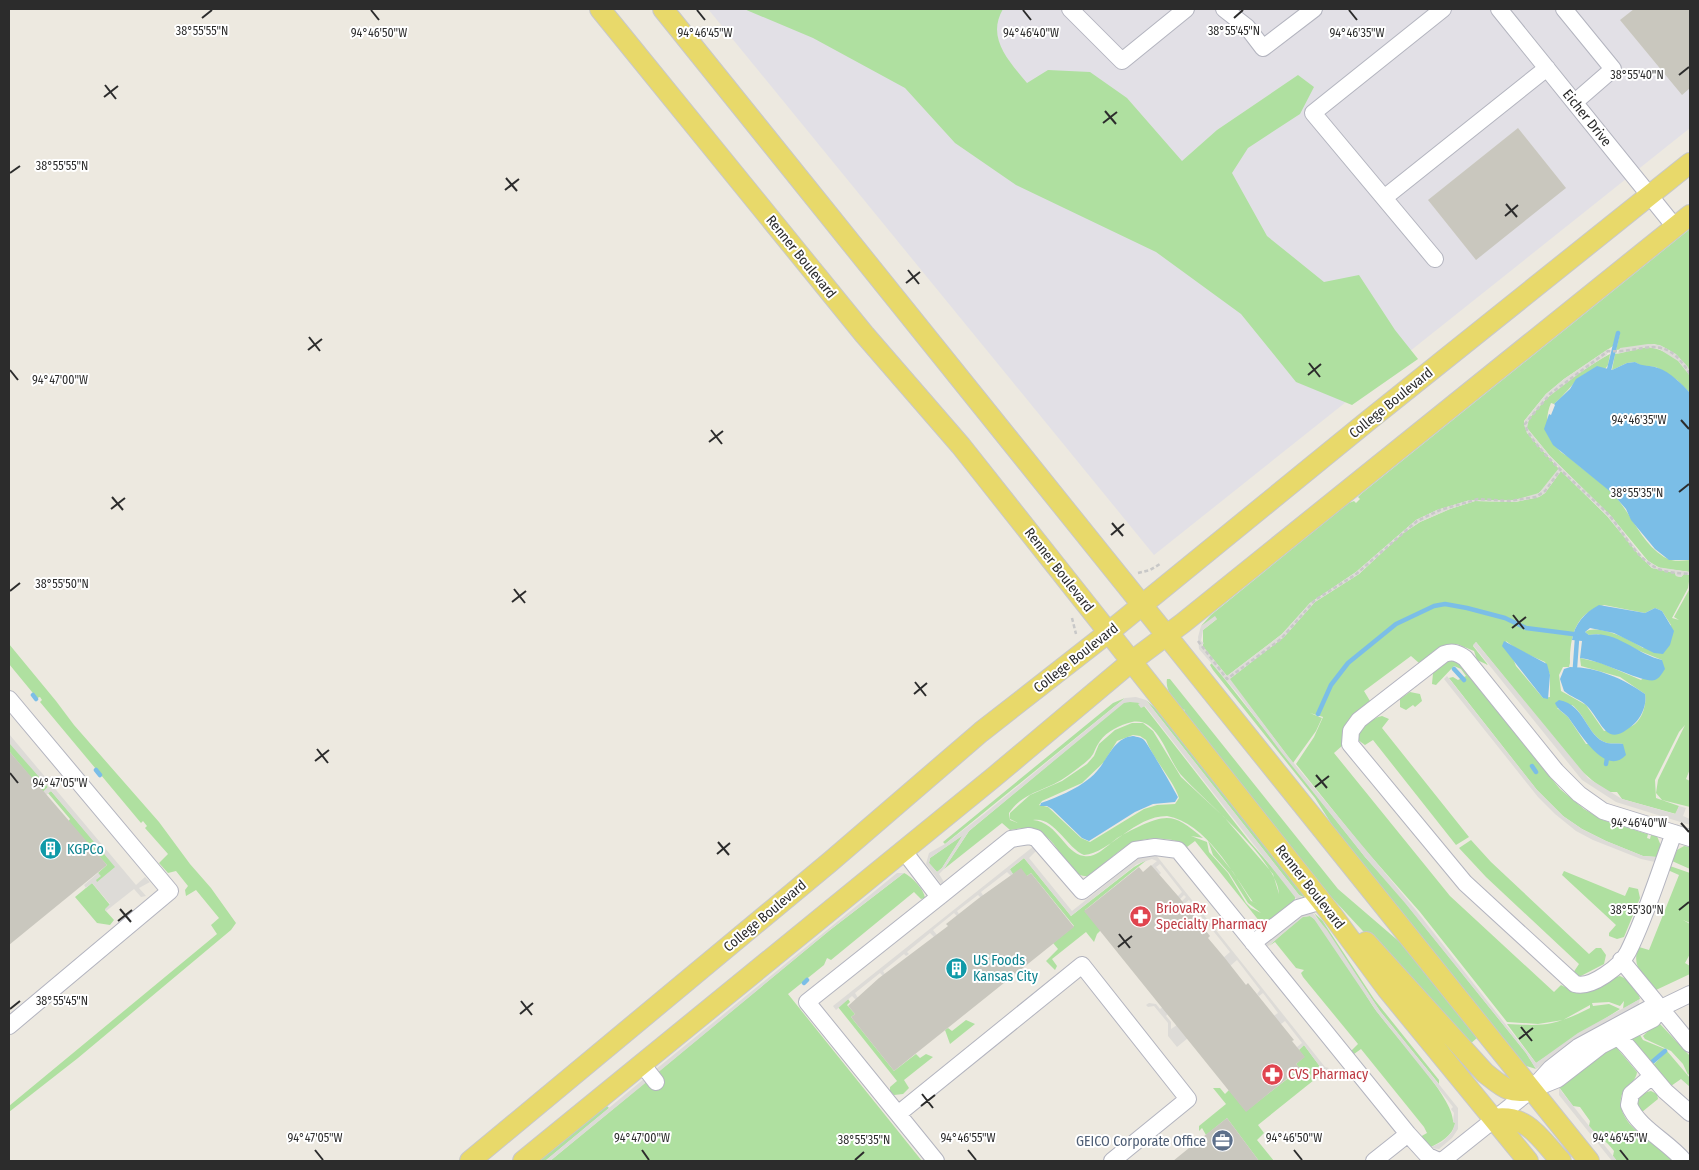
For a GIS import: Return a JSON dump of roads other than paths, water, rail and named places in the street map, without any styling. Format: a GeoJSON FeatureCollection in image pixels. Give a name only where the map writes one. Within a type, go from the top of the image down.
{"type":"FeatureCollection","features":[{"type":"Feature","properties":{"kind":"main road","name":"Renner Boulevard"},"geometry":{"type":"LineString","coordinates":[[600,9],[864,334],[961,446],[1327,908],[1387,989],[1528,1161]]}},
{"type":"Feature","properties":{"kind":"main road"},"geometry":{"type":"LineString","coordinates":[[663,9],[1165,636],[1589,1161]]}},
{"type":"Feature","properties":{"kind":"main road","name":"College Boulevard"},"geometry":{"type":"LineString","coordinates":[[470,1161],[830,862],[982,732],[1109,632],[1690,163]]}},
{"type":"Feature","properties":{"kind":"main road"},"geometry":{"type":"LineString","coordinates":[[522,1161],[1132,661],[1683,221]]}},
{"type":"Feature","properties":{"kind":"main road"},"geometry":{"type":"LineString","coordinates":[[1327,908],[1370,946],[1485,1072],[1497,1082],[1516,1093],[1531,1090]]}},
{"type":"Feature","properties":{"kind":"main road"},"geometry":{"type":"LineString","coordinates":[[1494,1120],[1508,1117],[1517,1119],[1528,1126],[1561,1161]]}},
{"type":"Feature","properties":{"kind":"street"},"geometry":{"type":"LineString","coordinates":[[1070,9],[1122,61],[1186,9]]}},
{"type":"Feature","properties":{"kind":"street"},"geometry":{"type":"LineString","coordinates":[[1224,9],[1247,27],[1263,48],[1314,9]]}},
{"type":"Feature","properties":{"kind":"street"},"geometry":{"type":"LineString","coordinates":[[1435,260],[1313,112],[1443,9]]}},
{"type":"Feature","properties":{"kind":"street","name":"Eicher Drive"},"geometry":{"type":"LineString","coordinates":[[1499,9],[1650,195],[1683,221]]}},
{"type":"Feature","properties":{"kind":"street"},"geometry":{"type":"LineString","coordinates":[[1564,9],[1613,69],[1575,102]]}},
{"type":"Feature","properties":{"kind":"street"},"geometry":{"type":"LineString","coordinates":[[1384,198],[1547,68]]}},
{"type":"Feature","properties":{"kind":"street"},"geometry":{"type":"LineString","coordinates":[[1674,833],[1628,953],[1613,970],[1580,986],[1571,982],[1451,869],[1350,744],[1351,731],[1359,720],[1444,654],[1458,653],[1465,658],[1556,771],[1579,794],[1604,811],[1690,838]]}},
{"type":"Feature","properties":{"kind":"street"},"geometry":{"type":"LineString","coordinates":[[9,698],[170,891],[9,1026]]}},
{"type":"Feature","properties":{"kind":"street"},"geometry":{"type":"LineString","coordinates":[[936,1161],[807,1002],[1011,839],[1020,836],[1036,838],[1082,891],[1135,850],[1155,847],[1178,850],[1408,1134],[1428,1156],[1441,1161],[1531,1090],[1551,1068],[1586,1041],[1614,1033],[1650,1008],[1661,1008],[1690,994]]}},
{"type":"Feature","properties":{"kind":"street"},"geometry":{"type":"LineString","coordinates":[[903,850],[939,897]]}},
{"type":"Feature","properties":{"kind":"street"},"geometry":{"type":"LineString","coordinates":[[1253,943],[1298,908],[1327,908]]}},
{"type":"Feature","properties":{"kind":"street"},"geometry":{"type":"LineString","coordinates":[[1621,960],[1690,1044]]}},
{"type":"Feature","properties":{"kind":"street"},"geometry":{"type":"LineString","coordinates":[[898,1114],[1082,965],[1188,1100],[1112,1161]]}},
{"type":"Feature","properties":{"kind":"street"},"geometry":{"type":"LineString","coordinates":[[1614,1033],[1665,1091],[1690,1113]]}},
{"type":"Feature","properties":{"kind":"street"},"geometry":{"type":"LineString","coordinates":[[642,1064],[656,1082]]}},
{"type":"Feature","properties":{"kind":"street"},"geometry":{"type":"LineString","coordinates":[[1652,1076],[1631,1094],[1629,1105],[1637,1118],[1676,1151],[1684,1161]]}},
{"type":"Feature","properties":{"kind":"street"},"geometry":{"type":"LineString","coordinates":[[1374,1161],[1408,1134]]}},
{"type":"Feature","properties":{"kind":"water"},"geometry":{"type":"Polygon","coordinates":[[[1635,362],[1667,372],[1690,393],[1690,560],[1669,560],[1655,549],[1612,493],[1553,445],[1544,429],[1554,404],[1570,389],[1576,379],[1597,366],[1612,370],[1627,363],[1635,362]]]}},
{"type":"Feature","properties":{"kind":"water"},"geometry":{"type":"Polygon","coordinates":[[[1599,605],[1645,613],[1655,608],[1662,611],[1674,631],[1670,645],[1663,654],[1654,653],[1614,633],[1590,628],[1585,632],[1589,635],[1599,634],[1618,639],[1662,660],[1665,669],[1658,678],[1649,680],[1641,678],[1598,662],[1580,658],[1582,641],[1572,640],[1573,634],[1589,611],[1599,605]]]}},
{"type":"Feature","properties":{"kind":"water"},"geometry":{"type":"Polygon","coordinates":[[[1504,641],[1547,664],[1550,675],[1548,699],[1543,698],[1502,646],[1504,641]]]}},
{"type":"Feature","properties":{"kind":"water"},"geometry":{"type":"Polygon","coordinates":[[[1570,667],[1590,669],[1610,675],[1628,683],[1645,694],[1645,706],[1638,720],[1625,731],[1618,734],[1606,731],[1587,706],[1564,691],[1560,679],[1564,669],[1570,667]]]}},
{"type":"Feature","properties":{"kind":"water"},"geometry":{"type":"Polygon","coordinates":[[[1559,700],[1575,708],[1600,740],[1607,743],[1623,744],[1626,755],[1618,761],[1609,761],[1601,757],[1585,741],[1568,717],[1557,707],[1555,703],[1559,700]]]}},
{"type":"Feature","properties":{"kind":"water"},"geometry":{"type":"Polygon","coordinates":[[[1133,736],[1142,738],[1147,743],[1178,797],[1175,802],[1153,804],[1135,812],[1089,841],[1082,838],[1052,809],[1047,806],[1040,806],[1041,803],[1066,793],[1090,778],[1096,773],[1119,742],[1133,736]]]}},
{"type":"Feature","properties":{"kind":"waterway"},"geometry":{"type":"LineString","coordinates":[[1609,370],[1618,333]]}},
{"type":"Feature","properties":{"kind":"waterway"},"geometry":{"type":"LineString","coordinates":[[1318,714],[1331,685],[1348,663],[1396,624],[1434,606],[1445,604],[1467,608],[1505,618],[1526,628],[1573,634]]}},
{"type":"Feature","properties":{"kind":"waterway"},"geometry":{"type":"LineString","coordinates":[[1575,667],[1577,639]]}},
{"type":"Feature","properties":{"kind":"waterway"},"geometry":{"type":"LineString","coordinates":[[1454,669],[1464,680]]}},
{"type":"Feature","properties":{"kind":"waterway"},"geometry":{"type":"LineString","coordinates":[[33,695],[36,699]]}},
{"type":"Feature","properties":{"kind":"waterway"},"geometry":{"type":"LineString","coordinates":[[1606,764],[1607,758]]}},
{"type":"Feature","properties":{"kind":"waterway"},"geometry":{"type":"LineString","coordinates":[[1532,766],[1536,772]]}},
{"type":"Feature","properties":{"kind":"waterway"},"geometry":{"type":"LineString","coordinates":[[96,770],[100,775]]}},
{"type":"Feature","properties":{"kind":"waterway"},"geometry":{"type":"LineString","coordinates":[[804,983],[807,980]]}},
{"type":"Feature","properties":{"kind":"waterway"},"geometry":{"type":"LineString","coordinates":[[1651,1063],[1665,1051]]}},
{"type":"Feature","properties":{"kind":"place","name":"KGPCo"},"geometry":{"type":"Point","coordinates":[51,849]}},
{"type":"Feature","properties":{"kind":"place","name":"BriovaRx Specialty Pharmacy"},"geometry":{"type":"Point","coordinates":[1140,916]}},
{"type":"Feature","properties":{"kind":"place","name":"US Foods Kansas City"},"geometry":{"type":"Point","coordinates":[957,968]}},
{"type":"Feature","properties":{"kind":"place","name":"CVS Pharmacy"},"geometry":{"type":"Point","coordinates":[1272,1074]}},
{"type":"Feature","properties":{"kind":"place","name":"GEICO Corporate Office"},"geometry":{"type":"Point","coordinates":[1222,1141]}}]}
